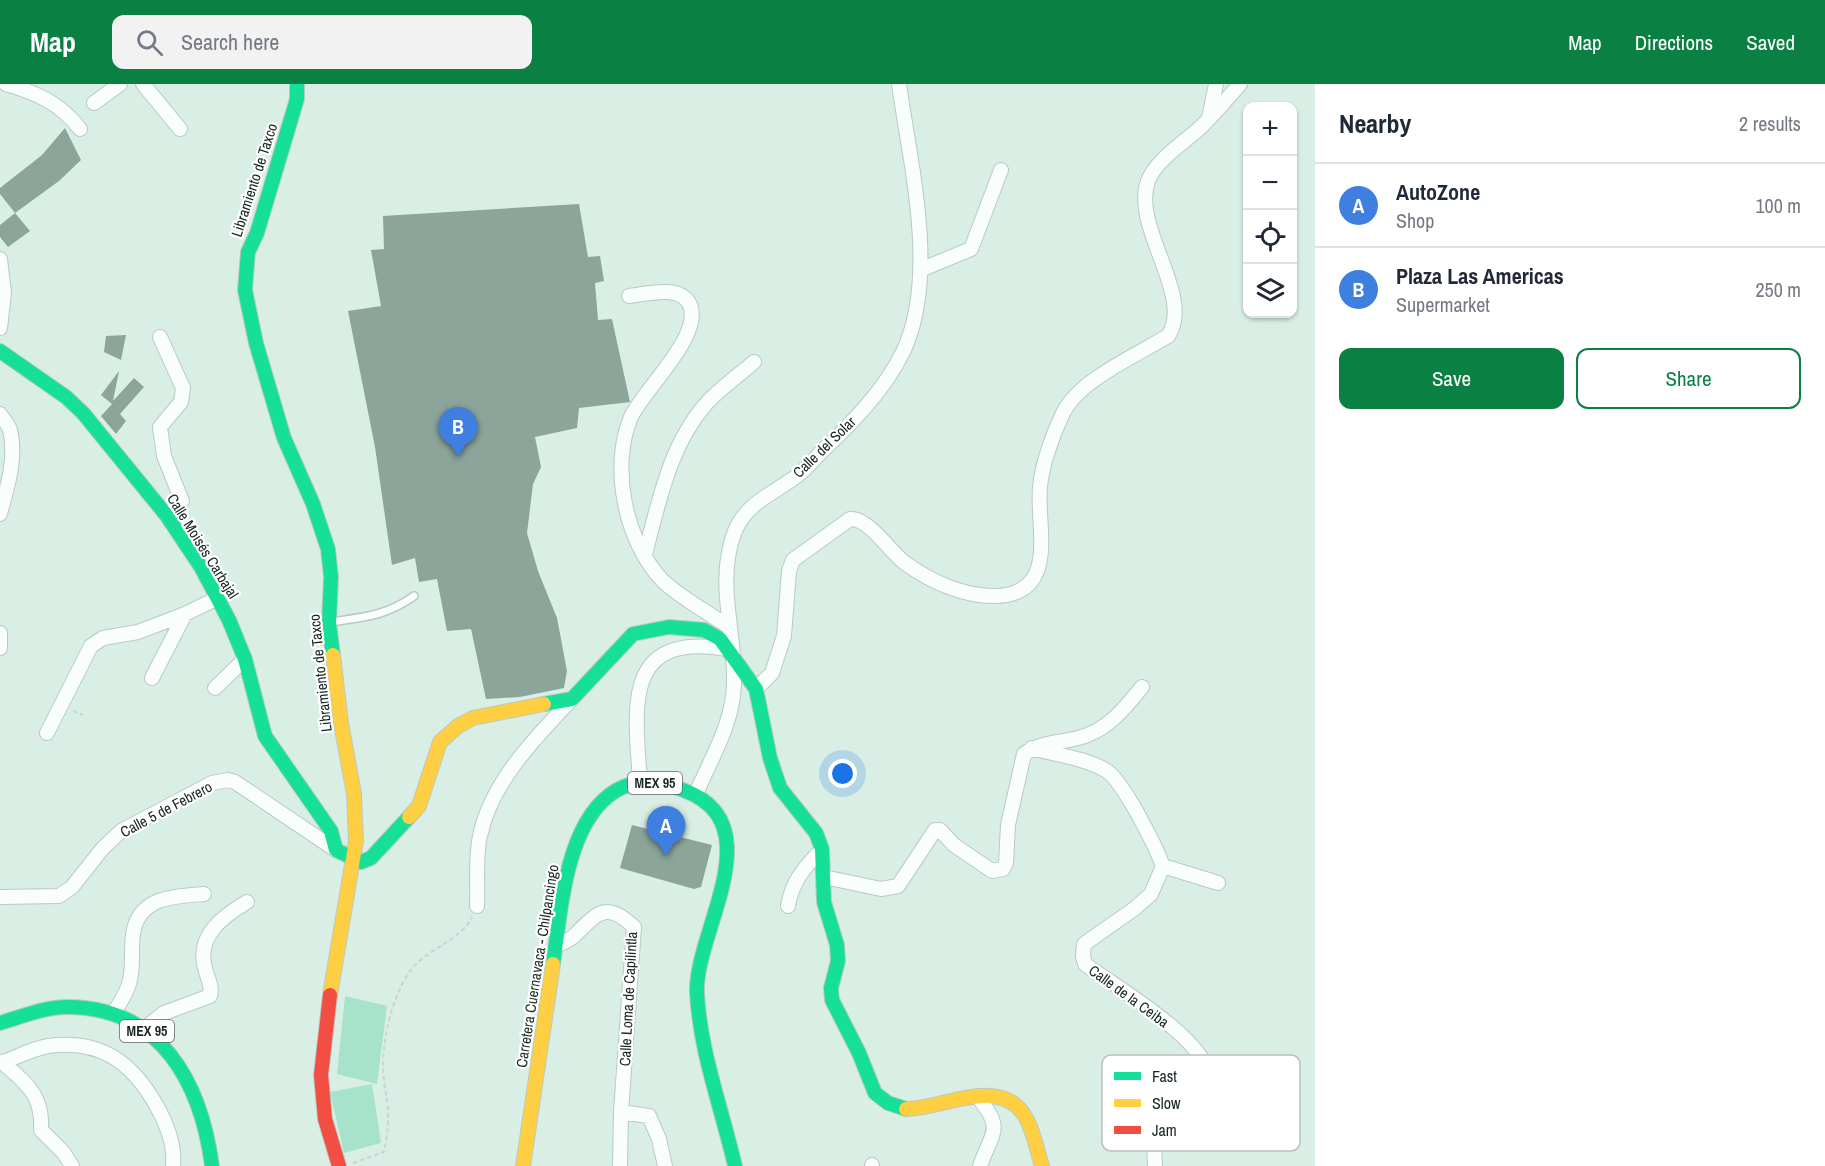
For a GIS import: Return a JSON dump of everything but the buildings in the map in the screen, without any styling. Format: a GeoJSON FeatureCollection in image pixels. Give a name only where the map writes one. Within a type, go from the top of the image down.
{"type":"FeatureCollection","features":[{"type":"Feature","properties":{"kind":"main road","name":"Libramiento de Taxco"},"geometry":{"type":"LineString","coordinates":[[297,84],[297,99],[257,233],[249,252],[245,290],[256,343],[284,438],[313,504],[328,549],[331,577],[329,622],[341,723],[354,794],[356,841],[327,1010],[321,1075],[325,1119],[339,1166]]}},
{"type":"Feature","properties":{"kind":"main road","name":"Calle Moisés Carbajal"},"geometry":{"type":"LineString","coordinates":[[0,351],[66,397],[83,413],[167,516],[218,598],[245,659],[265,736],[332,831],[336,850]]}},
{"type":"Feature","properties":{"kind":"main road"},"geometry":{"type":"LineString","coordinates":[[336,850],[361,862],[371,858],[420,806],[440,742],[458,726],[473,718],[572,699],[628,638],[641,631],[669,627],[704,630],[720,639],[756,689],[770,758],[780,788],[816,833],[822,849],[824,902],[837,945],[838,961],[831,988],[832,1000],[865,1064],[874,1092],[889,1104],[903,1109],[924,1108],[977,1096],[1006,1096],[1014,1101],[1026,1116],[1042,1166]]}},
{"type":"Feature","properties":{"kind":"main road","name":"MEX 95"},"geometry":{"type":"LineString","coordinates":[[640,781],[670,786],[696,794],[713,809],[724,832],[728,859],[721,895],[698,970],[697,994],[706,1047],[735,1166]]}},
{"type":"Feature","properties":{"kind":"main road","name":"Carretera Cuernavaca - Chilpancingo"},"geometry":{"type":"LineString","coordinates":[[523,1166],[556,946],[572,858],[584,829],[611,795],[640,781]]}},
{"type":"Feature","properties":{"kind":"main road","name":"MEX 95"},"geometry":{"type":"LineString","coordinates":[[0,1023],[34,1012],[65,1007],[97,1009],[145,1028],[187,1077],[199,1101],[209,1133],[212,1166]]}},
{"type":"Feature","properties":{"kind":"street"},"geometry":{"type":"LineString","coordinates":[[6,84],[38,93],[66,111],[80,129]]}},
{"type":"Feature","properties":{"kind":"street"},"geometry":{"type":"LineString","coordinates":[[94,103],[120,84]]}},
{"type":"Feature","properties":{"kind":"street"},"geometry":{"type":"LineString","coordinates":[[143,84],[180,129]]}},
{"type":"Feature","properties":{"kind":"street","name":"Calle del Solar"},"geometry":{"type":"LineString","coordinates":[[696,794],[728,723],[734,686],[725,588],[726,567],[736,529],[748,510],[798,475],[850,424],[880,388],[903,352],[916,314],[920,270],[917,216],[899,84]]}},
{"type":"Feature","properties":{"kind":"street"},"geometry":{"type":"LineString","coordinates":[[1209,120],[1216,84]]}},
{"type":"Feature","properties":{"kind":"street"},"geometry":{"type":"LineString","coordinates":[[756,689],[772,673],[784,636],[789,571],[793,560],[850,519],[862,521],[904,562],[968,594],[1000,596],[1027,589],[1033,582],[1043,541],[1040,487],[1064,412],[1087,385],[1168,336],[1173,328],[1175,311],[1165,266],[1151,232],[1146,206],[1148,181],[1160,164],[1209,120],[1240,84]]}},
{"type":"Feature","properties":{"kind":"street"},"geometry":{"type":"LineString","coordinates":[[920,270],[971,249],[1001,170]]}},
{"type":"Feature","properties":{"kind":"street"},"geometry":{"type":"LineString","coordinates":[[0,259],[4,293],[0,328]]}},
{"type":"Feature","properties":{"kind":"street"},"geometry":{"type":"LineString","coordinates":[[629,296],[663,292],[683,296],[690,304],[691,320],[686,338],[631,416],[622,453],[621,485],[627,513],[645,554],[663,580],[729,627]]}},
{"type":"Feature","properties":{"kind":"street"},"geometry":{"type":"LineString","coordinates":[[160,337],[183,388],[181,402],[160,427],[165,456],[182,501],[167,516]]}},
{"type":"Feature","properties":{"kind":"street"},"geometry":{"type":"LineString","coordinates":[[645,554],[664,482],[683,435],[706,404],[754,362]]}},
{"type":"Feature","properties":{"kind":"street"},"geometry":{"type":"LineString","coordinates":[[0,414],[5,428],[10,472],[0,514]]}},
{"type":"Feature","properties":{"kind":"street"},"geometry":{"type":"LineString","coordinates":[[47,733],[91,646],[96,641],[138,632],[185,614],[218,598]]}},
{"type":"Feature","properties":{"kind":"street"},"geometry":{"type":"LineString","coordinates":[[152,678],[185,614]]}},
{"type":"Feature","properties":{"kind":"street"},"geometry":{"type":"LineString","coordinates":[[0,633],[0,648]]}},
{"type":"Feature","properties":{"kind":"street"},"geometry":{"type":"LineString","coordinates":[[640,781],[636,701],[642,677],[654,661],[665,653],[699,644],[730,655]]}},
{"type":"Feature","properties":{"kind":"street"},"geometry":{"type":"LineString","coordinates":[[215,688],[245,659]]}},
{"type":"Feature","properties":{"kind":"street"},"geometry":{"type":"LineString","coordinates":[[824,877],[881,889],[898,886],[935,830],[940,830],[954,845],[992,871],[1003,869],[1006,863],[1008,825],[1021,760],[1032,748],[1079,738],[1100,728],[1116,718],[1142,687]]}},
{"type":"Feature","properties":{"kind":"street"},"geometry":{"type":"LineString","coordinates":[[477,906],[479,837],[488,808],[510,770],[572,699]]}},
{"type":"Feature","properties":{"kind":"street"},"geometry":{"type":"LineString","coordinates":[[1032,748],[1095,765],[1109,772],[1148,834],[1163,866],[1218,883]]}},
{"type":"Feature","properties":{"kind":"street","name":"Calle 5 de Febrero"},"geometry":{"type":"LineString","coordinates":[[59,896],[72,887],[103,848],[121,831],[212,783],[228,780],[235,782],[336,850]]}},
{"type":"Feature","properties":{"kind":"street"},"geometry":{"type":"LineString","coordinates":[[788,906],[790,890],[800,872],[822,849]]}},
{"type":"Feature","properties":{"kind":"street","name":"Calle de la Ceiba"},"geometry":{"type":"LineString","coordinates":[[1163,866],[1151,894],[1134,909],[1084,944],[1083,956],[1085,964],[1162,1019],[1193,1046],[1199,1055]]}},
{"type":"Feature","properties":{"kind":"street"},"geometry":{"type":"LineString","coordinates":[[113,1014],[130,981],[134,928],[140,916],[147,907],[165,897],[204,894]]}},
{"type":"Feature","properties":{"kind":"street"},"geometry":{"type":"LineString","coordinates":[[0,897],[59,896],[70,906]]}},
{"type":"Feature","properties":{"kind":"street"},"geometry":{"type":"LineString","coordinates":[[145,1028],[164,1013],[210,996],[211,987],[204,966],[207,936],[227,914],[247,902]]}},
{"type":"Feature","properties":{"kind":"street","name":"Calle Loma de Capilintla"},"geometry":{"type":"LineString","coordinates":[[556,946],[575,936],[587,921],[602,912],[619,913],[634,927],[621,1112],[620,1166]]}},
{"type":"Feature","properties":{"kind":"street"},"geometry":{"type":"LineString","coordinates":[[72,1166],[63,1152],[41,1130],[42,1112],[39,1100],[1,1062],[48,1046],[79,1047],[105,1052],[117,1059],[141,1080],[165,1121],[172,1142],[173,1166]]}},
{"type":"Feature","properties":{"kind":"street"},"geometry":{"type":"LineString","coordinates":[[977,1096],[994,1118],[996,1126],[980,1166]]}},
{"type":"Feature","properties":{"kind":"street"},"geometry":{"type":"LineString","coordinates":[[621,1112],[649,1116],[659,1139],[666,1166]]}},
{"type":"Feature","properties":{"kind":"street"},"geometry":{"type":"LineString","coordinates":[[1031,1166],[1033,1138]]}},
{"type":"Feature","properties":{"kind":"street","name":"Calle de la Ceiba"},"geometry":{"type":"LineString","coordinates":[[1154,1151],[1155,1166]]}},
{"type":"Feature","properties":{"kind":"lane"},"geometry":{"type":"LineString","coordinates":[[329,622],[381,615],[396,609],[414,596]]}},
{"type":"Feature","properties":{"kind":"path"},"geometry":{"type":"LineString","coordinates":[[348,1166],[364,1157],[384,1152],[388,1120],[383,1065],[387,1033],[400,990],[411,970],[435,948],[466,929],[477,906]]}},
{"type":"Feature","properties":{"kind":"green space"},"geometry":{"type":"Polygon","coordinates":[[[345,996],[387,1006],[377,1084],[337,1074],[345,996]]]}},
{"type":"Feature","properties":{"kind":"green space"},"geometry":{"type":"Polygon","coordinates":[[[372,1084],[381,1143],[344,1153],[330,1092],[372,1084]]]}},
{"type":"Feature","properties":{"kind":"traffic: fast"},"geometry":{"type":"LineString","coordinates":[[297,84],[297,99],[257,233],[248,252],[245,290],[256,343],[284,438],[313,504],[328,549],[331,577],[329,623],[333,655]]}},
{"type":"Feature","properties":{"kind":"traffic: fast"},"geometry":{"type":"LineString","coordinates":[[0,351],[66,397],[83,413],[167,516],[201,567],[229,620],[245,659],[265,736],[331,831],[336,850],[361,862],[371,858],[409,817]]}},
{"type":"Feature","properties":{"kind":"traffic: fast"},"geometry":{"type":"LineString","coordinates":[[544,704],[572,699],[633,634],[669,627],[704,630],[720,639],[756,689],[770,758],[780,788],[816,833],[822,849],[824,902],[837,945],[838,961],[831,988],[832,1000],[859,1053],[875,1093],[888,1103],[906,1109]]}},
{"type":"Feature","properties":{"kind":"traffic: fast"},"geometry":{"type":"LineString","coordinates":[[553,964],[563,894],[576,845],[586,823],[600,804],[617,790],[632,784],[649,783],[683,790],[710,806],[724,827],[727,853],[716,911],[699,968],[697,993],[702,1037],[735,1166]]}},
{"type":"Feature","properties":{"kind":"traffic: fast"},"geometry":{"type":"LineString","coordinates":[[0,1023],[41,1010],[67,1007],[100,1010],[128,1020],[151,1035],[171,1055],[186,1079],[198,1106],[212,1166]]}},
{"type":"Feature","properties":{"kind":"traffic: slow"},"geometry":{"type":"LineString","coordinates":[[330,995],[356,841],[354,794],[341,723],[333,655]]}},
{"type":"Feature","properties":{"kind":"traffic: slow"},"geometry":{"type":"LineString","coordinates":[[409,817],[419,806],[440,742],[458,726],[473,718],[544,704]]}},
{"type":"Feature","properties":{"kind":"traffic: slow"},"geometry":{"type":"LineString","coordinates":[[523,1166],[553,964]]}},
{"type":"Feature","properties":{"kind":"traffic: slow"},"geometry":{"type":"LineString","coordinates":[[906,1109],[971,1097],[1002,1098],[1015,1105],[1026,1118],[1042,1166]]}},
{"type":"Feature","properties":{"kind":"traffic: jam"},"geometry":{"type":"LineString","coordinates":[[330,995],[321,1075],[325,1119],[339,1166]]}},
{"type":"Feature","properties":{"kind":"place","name":"Plaza Las Americas"},"geometry":{"type":"Point","coordinates":[458,457]}},
{"type":"Feature","properties":{"kind":"place","name":"AutoZone"},"geometry":{"type":"Point","coordinates":[666,856]}}]}
